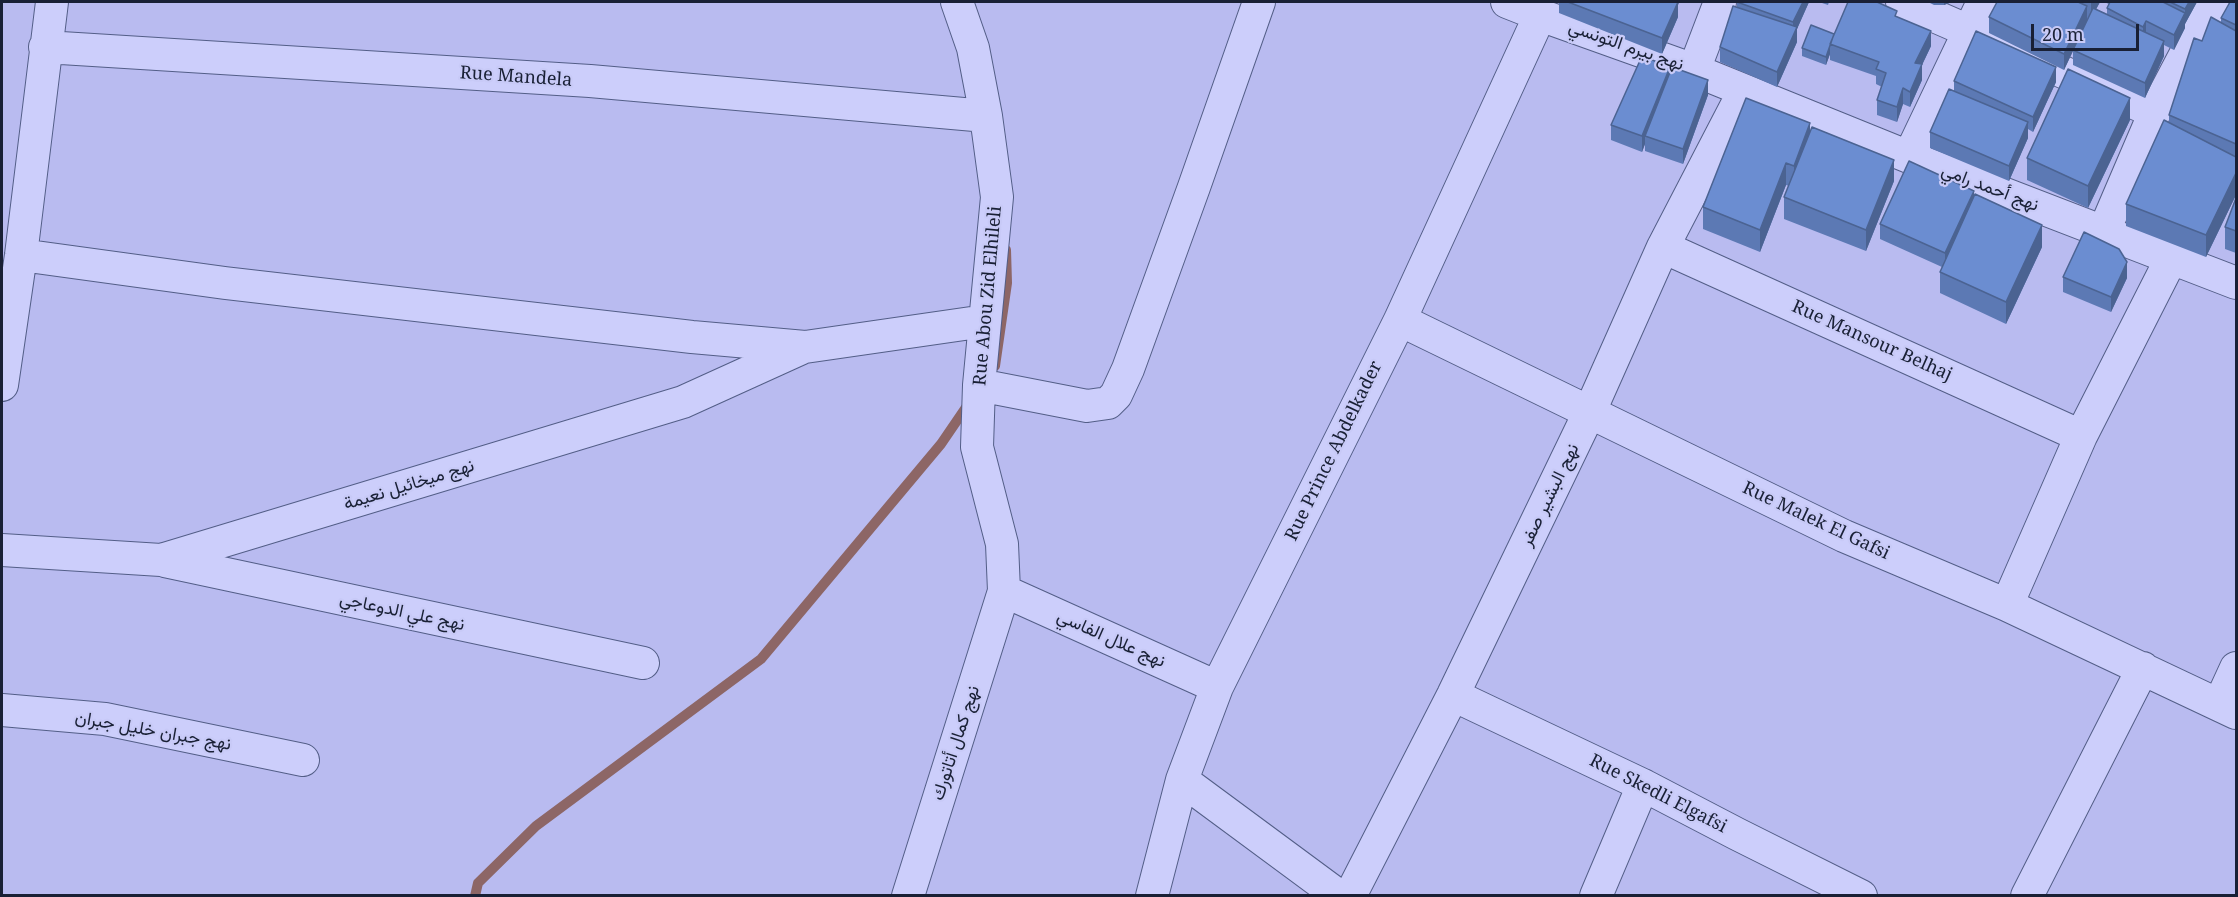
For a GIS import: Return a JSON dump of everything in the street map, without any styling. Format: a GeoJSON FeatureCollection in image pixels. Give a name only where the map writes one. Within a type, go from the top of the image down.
{"type":"FeatureCollection","features":[{"type":"Feature","properties":{"kind":"street"},"geometry":{"type":"LineString","coordinates":[[2,385],[21,255],[13,211],[52,2]]}},
{"type":"Feature","properties":{"kind":"street","name":"Rue Abou Zid Elhileli"},"geometry":{"type":"LineString","coordinates":[[957,2],[973,48],[986,116],[997,197],[979,385],[977,447],[1002,544],[1004,591]]}},
{"type":"Feature","properties":{"kind":"street"},"geometry":{"type":"LineString","coordinates":[[979,385],[1087,406],[1108,403],[1116,394],[1128,369],[1260,2]]}},
{"type":"Feature","properties":{"kind":"street","name":"نهج بيرم التونسي"},"geometry":{"type":"LineString","coordinates":[[1507,2],[1694,70],[1744,91]]}},
{"type":"Feature","properties":{"kind":"street"},"geometry":{"type":"LineString","coordinates":[[1694,70],[1720,2]]}},
{"type":"Feature","properties":{"kind":"street"},"geometry":{"type":"LineString","coordinates":[[1902,2],[2155,112]]}},
{"type":"Feature","properties":{"kind":"street"},"geometry":{"type":"LineString","coordinates":[[1909,157],[1983,2]]}},
{"type":"Feature","properties":{"kind":"street"},"geometry":{"type":"LineString","coordinates":[[2104,231],[2155,112],[2213,2]]}},
{"type":"Feature","properties":{"kind":"street","name":"Rue Prince Abdelkader"},"geometry":{"type":"LineString","coordinates":[[1152,896],[1182,780],[1217,687],[1400,320],[1540,15]]}},
{"type":"Feature","properties":{"kind":"street","name":"Rue Mandela"},"geometry":{"type":"LineString","coordinates":[[45,47],[590,81],[986,116]]}},
{"type":"Feature","properties":{"kind":"street","name":"نهج أحمد رامي"},"geometry":{"type":"LineString","coordinates":[[1744,91],[2236,283]]}},
{"type":"Feature","properties":{"kind":"street","name":"نهج البشير صفر"},"geometry":{"type":"LineString","coordinates":[[1350,896],[1453,695],[1590,411],[1663,247],[1744,91]]}},
{"type":"Feature","properties":{"kind":"street","name":"Rue Mansour Belhaj"},"geometry":{"type":"LineString","coordinates":[[1663,247],[2081,436]]}},
{"type":"Feature","properties":{"kind":"street"},"geometry":{"type":"LineString","coordinates":[[21,255],[225,283],[692,337],[805,347],[985,321]]}},
{"type":"Feature","properties":{"kind":"street"},"geometry":{"type":"LineString","coordinates":[[2007,605],[2081,436],[2170,259]]}},
{"type":"Feature","properties":{"kind":"street","name":"Rue Malek El Gafsi"},"geometry":{"type":"LineString","coordinates":[[1400,320],[1844,536],[2007,605],[2228,709]]}},
{"type":"Feature","properties":{"kind":"street","name":"نهج ميخائيل نعيمة"},"geometry":{"type":"LineString","coordinates":[[2,550],[161,560],[683,402],[805,347]]}},
{"type":"Feature","properties":{"kind":"street","name":"نهج علي الدوعاجي"},"geometry":{"type":"LineString","coordinates":[[161,560],[643,663]]}},
{"type":"Feature","properties":{"kind":"street","name":"نهج علال الفاسي"},"geometry":{"type":"LineString","coordinates":[[1004,591],[1217,687]]}},
{"type":"Feature","properties":{"kind":"street","name":"نهج كمال أتاتورك"},"geometry":{"type":"LineString","coordinates":[[908,896],[1004,591]]}},
{"type":"Feature","properties":{"kind":"street"},"geometry":{"type":"LineString","coordinates":[[2228,709],[2236,668]]}},
{"type":"Feature","properties":{"kind":"street"},"geometry":{"type":"LineString","coordinates":[[2027,896],[2143,669]]}},
{"type":"Feature","properties":{"kind":"street","name":"Rue Skedli Elgafsi"},"geometry":{"type":"LineString","coordinates":[[1453,695],[1643,785],[1849,892]]}},
{"type":"Feature","properties":{"kind":"street","name":"نهج جبران خليل جبران"},"geometry":{"type":"LineString","coordinates":[[2,710],[105,719],[303,760]]}},
{"type":"Feature","properties":{"kind":"street"},"geometry":{"type":"LineString","coordinates":[[1182,780],[1339,896]]}},
{"type":"Feature","properties":{"kind":"street"},"geometry":{"type":"LineString","coordinates":[[1596,896],[1643,785]]}},
{"type":"Feature","properties":{"kind":"building"},"geometry":{"type":"Polygon","coordinates":[[[1568,2],[1678,2],[1662,38],[1568,2]]]}},
{"type":"Feature","properties":{"kind":"building"},"geometry":{"type":"Polygon","coordinates":[[[1737,2],[1803,2],[1793,22],[1737,2]]]}},
{"type":"Feature","properties":{"kind":"building"},"geometry":{"type":"Polygon","coordinates":[[[1848,2],[1877,2],[1897,11],[1895,16],[1931,31],[1915,63],[1922,64],[1910,92],[1903,88],[1897,107],[1877,100],[1886,73],[1876,69],[1879,62],[1830,44],[1848,2]]]}},
{"type":"Feature","properties":{"kind":"building"},"geometry":{"type":"Polygon","coordinates":[[[1997,2],[2078,2],[2087,6],[2064,54],[1989,17],[1997,2]]]}},
{"type":"Feature","properties":{"kind":"building"},"geometry":{"type":"Polygon","coordinates":[[[2110,2],[2163,2],[2185,13],[2174,35],[2146,21],[2143,27],[2107,8],[2110,2]]]}},
{"type":"Feature","properties":{"kind":"building"},"geometry":{"type":"Polygon","coordinates":[[[2170,2],[2189,2],[2185,9],[2170,2]]]}},
{"type":"Feature","properties":{"kind":"building"},"geometry":{"type":"Polygon","coordinates":[[[2230,2],[2236,2],[2236,25],[2221,18],[2230,2]]]}},
{"type":"Feature","properties":{"kind":"building"},"geometry":{"type":"Polygon","coordinates":[[[1733,6],[1797,27],[1777,72],[1720,47],[1733,6]]]}},
{"type":"Feature","properties":{"kind":"building"},"geometry":{"type":"Polygon","coordinates":[[[2093,8],[2164,41],[2145,83],[2073,50],[2093,8]]]}},
{"type":"Feature","properties":{"kind":"building"},"geometry":{"type":"Polygon","coordinates":[[[2211,17],[2236,31],[2236,144],[2169,115],[2194,38],[2202,41],[2211,17]]]}},
{"type":"Feature","properties":{"kind":"building"},"geometry":{"type":"Polygon","coordinates":[[[1811,25],[1834,34],[1826,57],[1802,48],[1811,25]]]}},
{"type":"Feature","properties":{"kind":"building"},"geometry":{"type":"Polygon","coordinates":[[[1976,31],[2056,67],[2033,117],[1954,81],[1976,31]]]}},
{"type":"Feature","properties":{"kind":"building"},"geometry":{"type":"Polygon","coordinates":[[[1642,56],[1670,67],[1642,136],[1611,125],[1642,56]]]}},
{"type":"Feature","properties":{"kind":"building"},"geometry":{"type":"Polygon","coordinates":[[[1672,67],[1708,80],[1683,149],[1645,136],[1672,67]]]}},
{"type":"Feature","properties":{"kind":"building"},"geometry":{"type":"Polygon","coordinates":[[[2068,69],[2130,98],[2088,186],[2027,158],[2068,69]]]}},
{"type":"Feature","properties":{"kind":"building"},"geometry":{"type":"Polygon","coordinates":[[[1949,89],[2028,122],[2009,166],[1930,132],[1949,89]]]}},
{"type":"Feature","properties":{"kind":"building"},"geometry":{"type":"Polygon","coordinates":[[[1746,98],[1810,123],[1794,166],[1786,163],[1760,230],[1703,207],[1746,98]]]}},
{"type":"Feature","properties":{"kind":"building"},"geometry":{"type":"Polygon","coordinates":[[[2164,120],[2236,157],[2236,173],[2206,235],[2126,204],[2164,120]]]}},
{"type":"Feature","properties":{"kind":"building"},"geometry":{"type":"Polygon","coordinates":[[[1812,127],[1894,160],[1866,230],[1784,197],[1812,127]]]}},
{"type":"Feature","properties":{"kind":"building"},"geometry":{"type":"Polygon","coordinates":[[[1909,161],[1974,191],[1945,253],[1880,224],[1909,161]]]}},
{"type":"Feature","properties":{"kind":"building"},"geometry":{"type":"Polygon","coordinates":[[[1975,194],[2042,225],[2006,302],[1940,272],[1975,194]]]}},
{"type":"Feature","properties":{"kind":"building"},"geometry":{"type":"Polygon","coordinates":[[[2236,198],[2236,231],[2225,227],[2236,198]]]}},
{"type":"Feature","properties":{"kind":"building"},"geometry":{"type":"Polygon","coordinates":[[[2084,232],[2119,249],[2127,262],[2111,297],[2063,277],[2084,232]]]}},
{"type":"Feature","properties":{"kind":"waterway"},"geometry":{"type":"LineString","coordinates":[[995,366],[1007,283],[1006,250]]}},
{"type":"Feature","properties":{"kind":"waterway"},"geometry":{"type":"LineString","coordinates":[[475,896],[478,883],[536,826],[761,659],[941,444],[969,403]]}}]}
